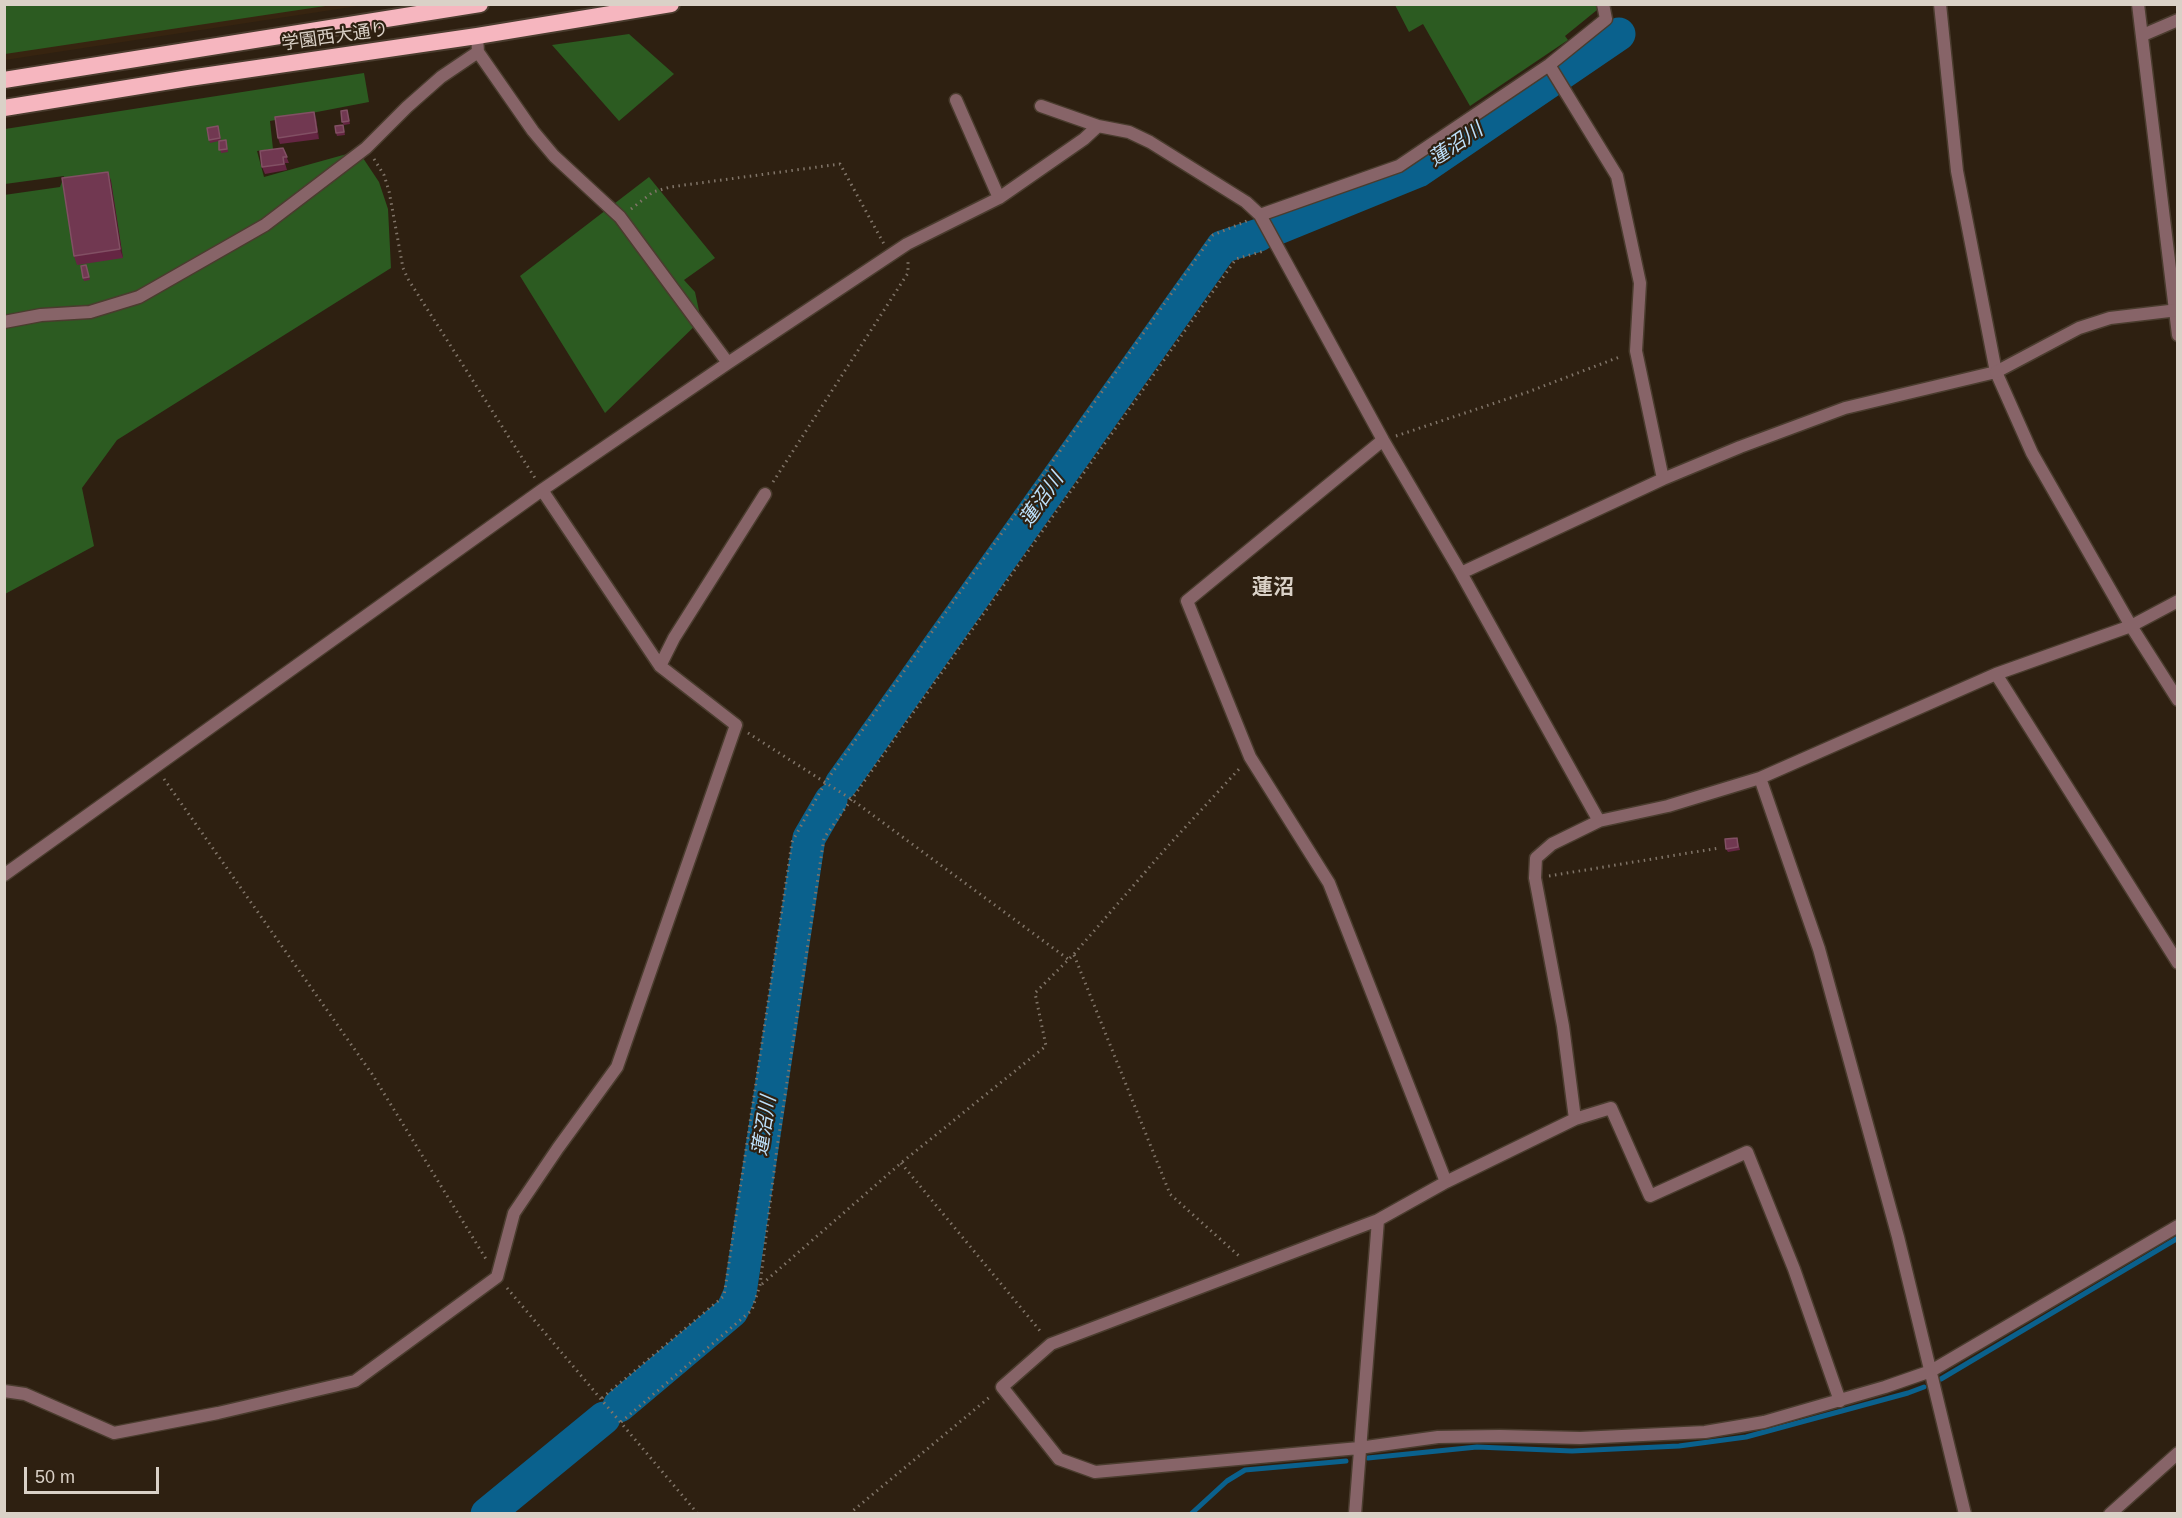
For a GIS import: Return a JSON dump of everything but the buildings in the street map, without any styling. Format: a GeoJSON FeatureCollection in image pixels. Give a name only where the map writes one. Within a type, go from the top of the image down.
{"type":"FeatureCollection","features":[{"type":"Feature","properties":{"kind":"highway","name":"学園西大通り"},"geometry":{"type":"LineString","coordinates":[[4,80],[480,4]]}},
{"type":"Feature","properties":{"kind":"highway","name":"学園西大通り"},"geometry":{"type":"LineString","coordinates":[[4,108],[189,78],[477,44],[671,4]]}},
{"type":"Feature","properties":{"kind":"street"},"geometry":{"type":"LineString","coordinates":[[1260,215],[1399,166],[1550,67],[1606,19],[1603,4]]}},
{"type":"Feature","properties":{"kind":"street"},"geometry":{"type":"LineString","coordinates":[[1940,4],[1957,171],[1996,372],[2032,453],[2131,626],[2178,700]]}},
{"type":"Feature","properties":{"kind":"street"},"geometry":{"type":"LineString","coordinates":[[2138,4],[2178,335]]}},
{"type":"Feature","properties":{"kind":"street"},"geometry":{"type":"LineString","coordinates":[[2143,35],[2178,20]]}},
{"type":"Feature","properties":{"kind":"street"},"geometry":{"type":"LineString","coordinates":[[4,322],[41,315],[90,312],[139,297],[265,225],[366,148],[407,107],[477,44],[540,140],[554,156],[620,217],[728,363]]}},
{"type":"Feature","properties":{"kind":"street"},"geometry":{"type":"LineString","coordinates":[[1550,67],[1617,176],[1640,283],[1636,351],[1663,479]]}},
{"type":"Feature","properties":{"kind":"street"},"geometry":{"type":"LineString","coordinates":[[956,100],[999,198]]}},
{"type":"Feature","properties":{"kind":"street"},"geometry":{"type":"LineString","coordinates":[[1041,106],[1098,126],[1129,132],[1150,142],[1245,202],[1260,215],[1383,440],[1461,573],[1599,821]]}},
{"type":"Feature","properties":{"kind":"street"},"geometry":{"type":"LineString","coordinates":[[4,875],[542,490],[907,244],[999,198],[1084,139],[1098,126]]}},
{"type":"Feature","properties":{"kind":"street"},"geometry":{"type":"LineString","coordinates":[[1461,573],[1663,479],[1845,408],[1996,372],[2079,328],[2110,318],[2175,310]]}},
{"type":"Feature","properties":{"kind":"street"},"geometry":{"type":"LineString","coordinates":[[1383,440],[1187,601],[1250,757],[1329,883],[1446,1182]]}},
{"type":"Feature","properties":{"kind":"street"},"geometry":{"type":"LineString","coordinates":[[4,1391],[25,1394],[114,1433],[218,1413],[344,1384],[355,1381],[497,1277],[514,1213],[616,1067],[736,725],[660,666],[542,490]]}},
{"type":"Feature","properties":{"kind":"street"},"geometry":{"type":"LineString","coordinates":[[660,666],[674,638],[765,494]]}},
{"type":"Feature","properties":{"kind":"street"},"geometry":{"type":"LineString","coordinates":[[1575,1119],[1563,1026],[1535,878],[1536,858],[1552,844],[1599,821],[1668,806],[1760,778],[1996,674],[2131,626],[2178,601]]}},
{"type":"Feature","properties":{"kind":"street"},"geometry":{"type":"LineString","coordinates":[[1996,674],[2178,963]]}},
{"type":"Feature","properties":{"kind":"street"},"geometry":{"type":"LineString","coordinates":[[1760,778],[1819,949],[1898,1238],[1965,1514]]}},
{"type":"Feature","properties":{"kind":"street"},"geometry":{"type":"LineString","coordinates":[[1840,1401],[1794,1269],[1747,1152],[1650,1196],[1611,1108],[1575,1119],[1446,1182],[1378,1220],[1051,1344],[1002,1387],[1059,1459],[1095,1472],[1359,1448],[1438,1437],[1580,1438],[1705,1432],[1764,1422],[1840,1401],[1931,1371],[2178,1226]]}},
{"type":"Feature","properties":{"kind":"street"},"geometry":{"type":"LineString","coordinates":[[1355,1514],[1378,1220]]}},
{"type":"Feature","properties":{"kind":"street"},"geometry":{"type":"LineString","coordinates":[[2110,1514],[2178,1454]]}},
{"type":"Feature","properties":{"kind":"path"},"geometry":{"type":"LineString","coordinates":[[366,148],[384,175],[390,191],[403,268],[408,279],[542,490]]}},
{"type":"Feature","properties":{"kind":"path"},"geometry":{"type":"LineString","coordinates":[[620,217],[653,192],[670,187],[840,164],[891,256]]}},
{"type":"Feature","properties":{"kind":"path"},"geometry":{"type":"LineString","coordinates":[[602,1398],[724,1296],[792,842],[825,783],[1213,236],[1260,215]]}},
{"type":"Feature","properties":{"kind":"path"},"geometry":{"type":"LineString","coordinates":[[765,494],[908,273],[907,244]]}},
{"type":"Feature","properties":{"kind":"path"},"geometry":{"type":"LineString","coordinates":[[621,1422],[752,1310],[760,1285],[777,1148],[824,838],[1236,259],[1276,247]]}},
{"type":"Feature","properties":{"kind":"path"},"geometry":{"type":"LineString","coordinates":[[1383,440],[1528,392],[1636,351]]}},
{"type":"Feature","properties":{"kind":"path"},"geometry":{"type":"LineString","coordinates":[[736,725],[851,799],[1068,960]]}},
{"type":"Feature","properties":{"kind":"path"},"geometry":{"type":"LineString","coordinates":[[760,1285],[901,1163],[1046,1046],[1035,993],[1074,954],[1167,847],[1250,757]]}},
{"type":"Feature","properties":{"kind":"path"},"geometry":{"type":"LineString","coordinates":[[155,767],[372,1074],[497,1277],[602,1398],[698,1514]]}},
{"type":"Feature","properties":{"kind":"path"},"geometry":{"type":"LineString","coordinates":[[1535,878],[1719,848]]}},
{"type":"Feature","properties":{"kind":"path"},"geometry":{"type":"LineString","coordinates":[[1074,954],[1170,1194],[1251,1267]]}},
{"type":"Feature","properties":{"kind":"path"},"geometry":{"type":"LineString","coordinates":[[901,1163],[1051,1344]]}},
{"type":"Feature","properties":{"kind":"path"},"geometry":{"type":"LineString","coordinates":[[849,1514],[1002,1387]]}},
{"type":"Feature","properties":{"kind":"shaded area"},"geometry":{"type":"Polygon","coordinates":[[[5,5],[364,5],[5,60],[5,5]]]}},
{"type":"Feature","properties":{"kind":"green space"},"geometry":{"type":"Polygon","coordinates":[[[5,4],[332,4],[332,5],[5,54],[5,4]]]}},
{"type":"Feature","properties":{"kind":"green space"},"geometry":{"type":"Polygon","coordinates":[[[1596,4],[1597,10],[1565,36],[1568,40],[1470,106],[1423,24],[1409,32],[1395,5],[1596,4]]]}},
{"type":"Feature","properties":{"kind":"green space"},"geometry":{"type":"Polygon","coordinates":[[[629,34],[674,74],[619,121],[552,45],[629,34]]]}},
{"type":"Feature","properties":{"kind":"green space"},"geometry":{"type":"Polygon","coordinates":[[[364,73],[369,102],[270,121],[273,149],[257,151],[264,177],[354,152],[361,155],[379,182],[388,209],[391,268],[117,440],[82,488],[94,546],[5,594],[4,195],[60,187],[64,176],[5,184],[5,129],[364,73]]]}},
{"type":"Feature","properties":{"kind":"green space"},"geometry":{"type":"Polygon","coordinates":[[[649,177],[715,258],[684,280],[695,292],[701,320],[605,413],[520,276],[649,177]]]}},
{"type":"Feature","properties":{"kind":"waterway","name":"蓮沼川"},"geometry":{"type":"LineString","coordinates":[[1278,228],[1418,171],[1619,34]]}},
{"type":"Feature","properties":{"kind":"waterway","name":"蓮沼川"},"geometry":{"type":"LineString","coordinates":[[841,784],[1222,247],[1259,235]]}},
{"type":"Feature","properties":{"kind":"waterway","name":"蓮沼川"},"geometry":{"type":"LineString","coordinates":[[619,1406],[732,1311],[740,1293],[809,838],[831,800]]}},
{"type":"Feature","properties":{"kind":"waterway"},"geometry":{"type":"LineString","coordinates":[[1941,1379],[2178,1238]]}},
{"type":"Feature","properties":{"kind":"waterway"},"geometry":{"type":"LineString","coordinates":[[1368,1458],[1477,1447],[1572,1451],[1679,1446],[1746,1437],[1924,1387]]}},
{"type":"Feature","properties":{"kind":"waterway","name":"蓮沼川"},"geometry":{"type":"LineString","coordinates":[[487,1514],[604,1418]]}},
{"type":"Feature","properties":{"kind":"waterway"},"geometry":{"type":"LineString","coordinates":[[1191,1514],[1227,1481],[1245,1470],[1346,1461]]}},
{"type":"Feature","properties":{"kind":"district","name":"蓮沼"},"geometry":{"type":"Point","coordinates":[1273,588]}}]}
